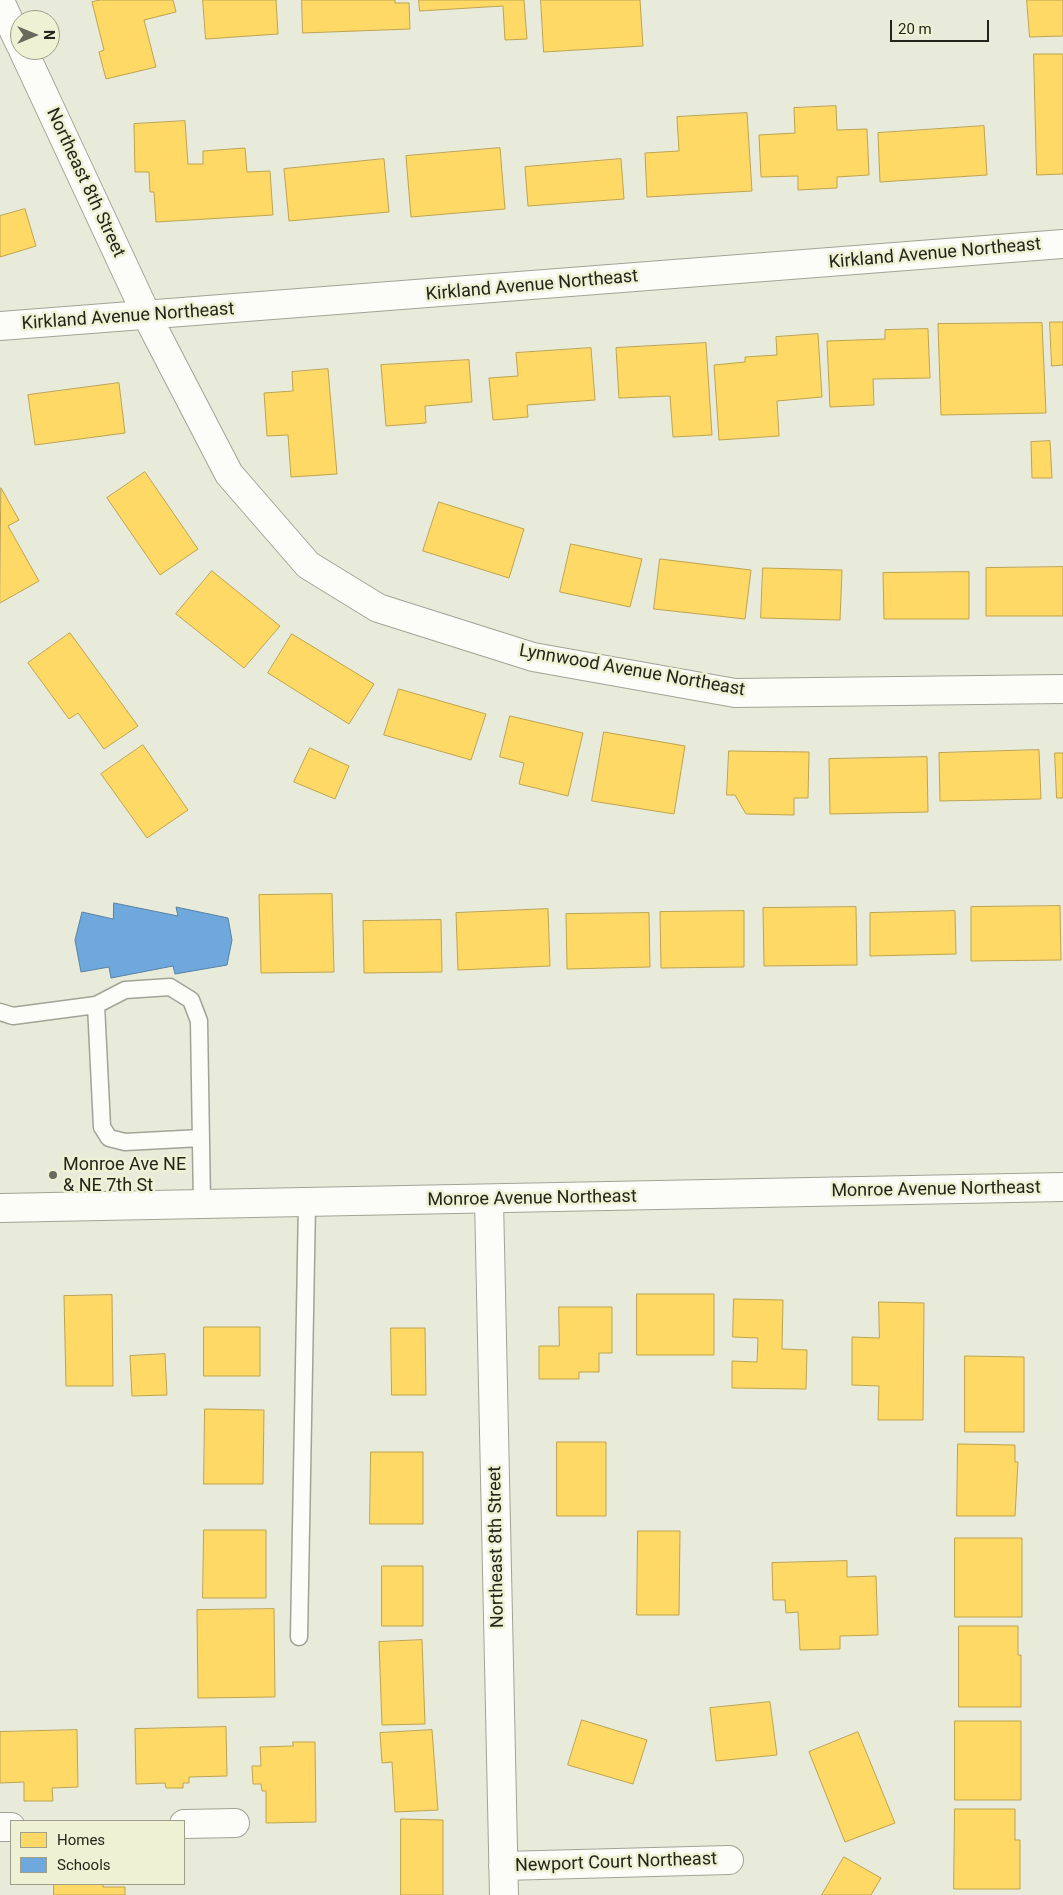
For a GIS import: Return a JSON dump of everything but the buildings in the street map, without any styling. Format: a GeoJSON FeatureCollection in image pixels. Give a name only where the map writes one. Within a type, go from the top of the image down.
{"type":"FeatureCollection","features":[{"type":"Feature","properties":{"kind":"street"},"geometry":{"type":"LineString","coordinates":[[0,1],[10,22]]}},
{"type":"Feature","properties":{"kind":"street","name":"Northeast 8th Street"},"geometry":{"type":"LineString","coordinates":[[28,60],[147,316]]}},
{"type":"Feature","properties":{"kind":"street","name":"Kirkland Avenue Northeast"},"geometry":{"type":"LineString","coordinates":[[0,326],[1063,244]]}},
{"type":"Feature","properties":{"kind":"street","name":"Lynnwood Avenue Northeast"},"geometry":{"type":"LineString","coordinates":[[147,316],[229,474],[308,565],[378,608],[533,657],[735,693],[1063,689]]}},
{"type":"Feature","properties":{"kind":"street","name":"Monroe Avenue Northeast"},"geometry":{"type":"LineString","coordinates":[[0,1208],[1063,1188]]}},
{"type":"Feature","properties":{"kind":"street","name":"Northeast 8th Street"},"geometry":{"type":"LineString","coordinates":[[489,1200],[504,1895]]}},
{"type":"Feature","properties":{"kind":"street"},"geometry":{"type":"LineString","coordinates":[[185,1824],[235,1824]]}},
{"type":"Feature","properties":{"kind":"street","name":"Newport Court Northeast"},"geometry":{"type":"LineString","coordinates":[[503,1866],[729,1860]]}},
{"type":"Feature","properties":{"kind":"lane"},"geometry":{"type":"LineString","coordinates":[[0,1012],[13,1016],[96,1005],[125,990],[170,987],[191,1000],[199,1021],[202,1204]]}},
{"type":"Feature","properties":{"kind":"lane"},"geometry":{"type":"LineString","coordinates":[[96,1005],[102,1126],[109,1138],[125,1142],[200,1138]]}},
{"type":"Feature","properties":{"kind":"lane"},"geometry":{"type":"LineString","coordinates":[[299,1637],[306,1203]]}},
{"type":"Feature","properties":{"kind":"place","name":"Monroe Ave NE & NE 7th St"},"geometry":{"type":"Point","coordinates":[53,1175]}}]}
